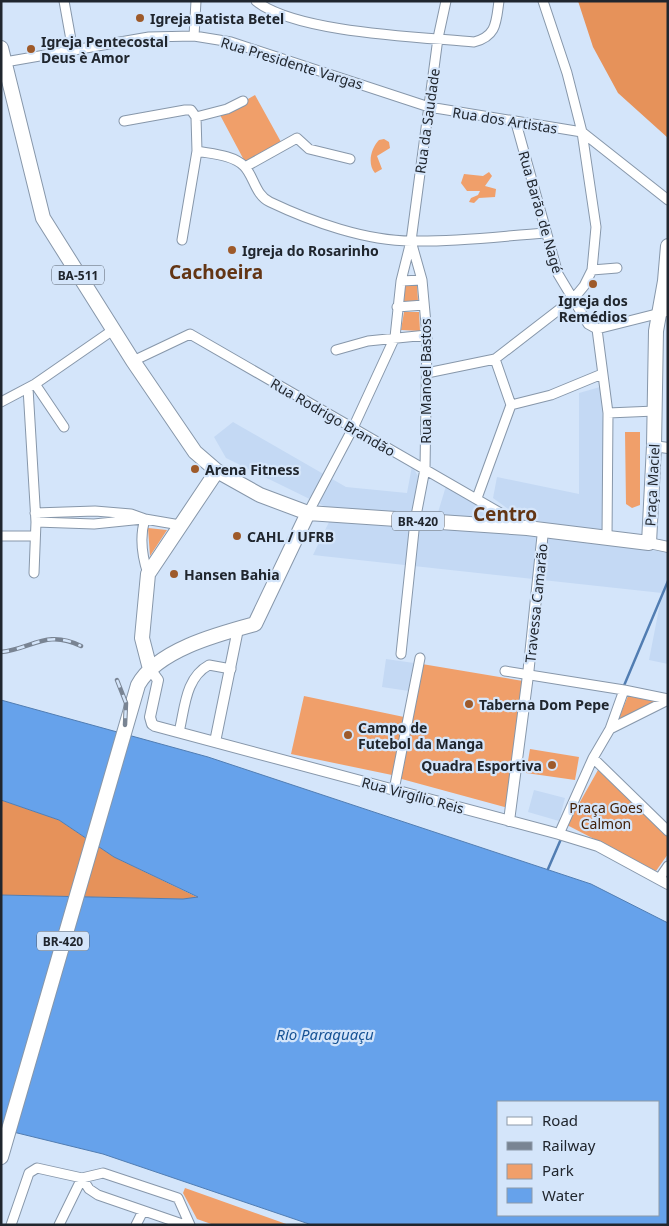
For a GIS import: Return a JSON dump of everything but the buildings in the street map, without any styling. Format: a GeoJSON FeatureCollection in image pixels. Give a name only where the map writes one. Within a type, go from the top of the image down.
{"type":"FeatureCollection","features":[{"type":"Feature","properties":{"kind":"main road","name":"BA-511"},"geometry":{"type":"LineString","coordinates":[[3,55],[42,218],[133,362],[195,452],[217,471]]}},
{"type":"Feature","properties":{"kind":"main road","name":"Praça Maciel"},"geometry":{"type":"LineString","coordinates":[[608,538],[649,542],[661,447],[655,411],[668,246]]}},
{"type":"Feature","properties":{"kind":"main road","name":"BR-420"},"geometry":{"type":"LineString","coordinates":[[217,471],[260,495],[308,513],[527,528],[608,538]]}},
{"type":"Feature","properties":{"kind":"main road"},"geometry":{"type":"LineString","coordinates":[[150,668],[142,638],[148,574],[217,471]]}},
{"type":"Feature","properties":{"kind":"main road","name":"BR-420"},"geometry":{"type":"LineString","coordinates":[[1,1157],[125,725],[138,686],[150,668],[192,645],[238,628],[255,624],[308,513]]}},
{"type":"Feature","properties":{"kind":"street"},"geometry":{"type":"LineString","coordinates":[[64,1],[73,51]]}},
{"type":"Feature","properties":{"kind":"street"},"geometry":{"type":"LineString","coordinates":[[194,36],[196,1]]}},
{"type":"Feature","properties":{"kind":"street"},"geometry":{"type":"LineString","coordinates":[[256,1],[276,13],[300,21],[362,31],[474,42],[485,39],[492,33],[496,24],[499,1]]}},
{"type":"Feature","properties":{"kind":"street"},"geometry":{"type":"LineString","coordinates":[[427,372],[495,359],[574,298],[584,286],[592,270],[596,228],[582,132],[567,73],[543,1]]}},
{"type":"Feature","properties":{"kind":"street","name":"Rua da Saudade"},"geometry":{"type":"LineString","coordinates":[[395,337],[397,307],[411,241],[443,4]]}},
{"type":"Feature","properties":{"kind":"street","name":"Rua Presidente Vargas"},"geometry":{"type":"LineString","coordinates":[[3,55],[73,51],[150,37],[194,36],[231,42],[429,107]]}},
{"type":"Feature","properties":{"kind":"street"},"geometry":{"type":"LineString","coordinates":[[196,117],[227,109],[243,101]]}},
{"type":"Feature","properties":{"kind":"street","name":"Rua dos Artistas"},"geometry":{"type":"LineString","coordinates":[[429,107],[516,123],[582,132]]}},
{"type":"Feature","properties":{"kind":"street"},"geometry":{"type":"LineString","coordinates":[[124,121],[185,110],[191,110],[196,117],[197,151],[182,240]]}},
{"type":"Feature","properties":{"kind":"street","name":"Rua Barão de Nagé"},"geometry":{"type":"LineString","coordinates":[[516,123],[558,274],[574,298]]}},
{"type":"Feature","properties":{"kind":"street"},"geometry":{"type":"LineString","coordinates":[[582,132],[668,200]]}},
{"type":"Feature","properties":{"kind":"street"},"geometry":{"type":"LineString","coordinates":[[245,167],[297,138],[309,149],[350,160]]}},
{"type":"Feature","properties":{"kind":"street"},"geometry":{"type":"LineString","coordinates":[[197,151],[233,159],[245,167],[260,195],[267,201],[303,217],[358,233],[411,241],[546,233]]}},
{"type":"Feature","properties":{"kind":"street","name":"Rua Manoel Bastos"},"geometry":{"type":"LineString","coordinates":[[401,654],[415,521],[425,469],[427,335],[422,280],[411,241]]}},
{"type":"Feature","properties":{"kind":"street"},"geometry":{"type":"LineString","coordinates":[[592,270],[618,268]]}},
{"type":"Feature","properties":{"kind":"street"},"geometry":{"type":"LineString","coordinates":[[401,281],[422,280]]}},
{"type":"Feature","properties":{"kind":"street"},"geometry":{"type":"LineString","coordinates":[[574,298],[588,324],[597,329],[663,313]]}},
{"type":"Feature","properties":{"kind":"street"},"geometry":{"type":"LineString","coordinates":[[397,307],[424,305]]}},
{"type":"Feature","properties":{"kind":"street"},"geometry":{"type":"LineString","coordinates":[[597,329],[608,413],[608,538]]}},
{"type":"Feature","properties":{"kind":"street"},"geometry":{"type":"LineString","coordinates":[[1,402],[32,386],[113,330]]}},
{"type":"Feature","properties":{"kind":"street","name":"Rua Rodrigo Brandão"},"geometry":{"type":"LineString","coordinates":[[133,362],[190,334],[527,528]]}},
{"type":"Feature","properties":{"kind":"street"},"geometry":{"type":"LineString","coordinates":[[336,350],[368,340],[427,335]]}},
{"type":"Feature","properties":{"kind":"street"},"geometry":{"type":"LineString","coordinates":[[308,513],[353,428],[395,337]]}},
{"type":"Feature","properties":{"kind":"street"},"geometry":{"type":"LineString","coordinates":[[477,498],[511,405],[495,359]]}},
{"type":"Feature","properties":{"kind":"street"},"geometry":{"type":"LineString","coordinates":[[511,405],[551,395],[602,374]]}},
{"type":"Feature","properties":{"kind":"street"},"geometry":{"type":"LineString","coordinates":[[32,386],[64,427]]}},
{"type":"Feature","properties":{"kind":"street"},"geometry":{"type":"LineString","coordinates":[[32,386],[36,518],[34,573]]}},
{"type":"Feature","properties":{"kind":"street"},"geometry":{"type":"LineString","coordinates":[[608,413],[655,411]]}},
{"type":"Feature","properties":{"kind":"street"},"geometry":{"type":"LineString","coordinates":[[36,518],[95,511],[130,514],[144,519],[180,525]]}},
{"type":"Feature","properties":{"kind":"street"},"geometry":{"type":"LineString","coordinates":[[94,524],[95,511]]}},
{"type":"Feature","properties":{"kind":"street"},"geometry":{"type":"LineString","coordinates":[[36,518],[94,524],[144,519]]}},
{"type":"Feature","properties":{"kind":"street"},"geometry":{"type":"LineString","coordinates":[[144,519],[142,556],[148,574]]}},
{"type":"Feature","properties":{"kind":"street","name":"Travessa Camarão"},"geometry":{"type":"LineString","coordinates":[[509,821],[528,675],[543,531]]}},
{"type":"Feature","properties":{"kind":"street"},"geometry":{"type":"LineString","coordinates":[[1,536],[35,536]]}},
{"type":"Feature","properties":{"kind":"street"},"geometry":{"type":"LineString","coordinates":[[649,542],[668,547]]}},
{"type":"Feature","properties":{"kind":"street"},"geometry":{"type":"LineString","coordinates":[[215,742],[238,628]]}},
{"type":"Feature","properties":{"kind":"street"},"geometry":{"type":"LineString","coordinates":[[394,790],[420,658]]}},
{"type":"Feature","properties":{"kind":"street"},"geometry":{"type":"LineString","coordinates":[[179,732],[189,689],[197,674],[209,665],[230,669]]}},
{"type":"Feature","properties":{"kind":"street","name":"Rua Virgílio Reis"},"geometry":{"type":"LineString","coordinates":[[150,668],[158,682],[150,717],[152,724],[559,834],[598,846],[664,881]]}},
{"type":"Feature","properties":{"kind":"street"},"geometry":{"type":"LineString","coordinates":[[505,672],[624,690],[668,699]]}},
{"type":"Feature","properties":{"kind":"street"},"geometry":{"type":"LineString","coordinates":[[559,834],[593,758],[610,729],[624,690]]}},
{"type":"Feature","properties":{"kind":"street"},"geometry":{"type":"LineString","coordinates":[[610,729],[668,699]]}},
{"type":"Feature","properties":{"kind":"street"},"geometry":{"type":"LineString","coordinates":[[593,758],[668,831]]}},
{"type":"Feature","properties":{"kind":"street"},"geometry":{"type":"LineString","coordinates":[[664,881],[668,866]]}},
{"type":"Feature","properties":{"kind":"street"},"geometry":{"type":"LineString","coordinates":[[11,1225],[29,1173],[37,1168],[82,1178],[103,1173],[178,1198],[190,1225]]}},
{"type":"Feature","properties":{"kind":"street"},"geometry":{"type":"LineString","coordinates":[[82,1178],[89,1188],[98,1195],[185,1225]]}},
{"type":"Feature","properties":{"kind":"street"},"geometry":{"type":"LineString","coordinates":[[59,1225],[82,1178]]}},
{"type":"Feature","properties":{"kind":"street"},"geometry":{"type":"LineString","coordinates":[[136,1225],[143,1211]]}},
{"type":"Feature","properties":{"kind":"shaded area"},"geometry":{"type":"Polygon","coordinates":[[[578,1],[668,1],[668,138],[618,93],[593,47],[578,1]]]}},
{"type":"Feature","properties":{"kind":"shaded area"},"geometry":{"type":"Polygon","coordinates":[[[600,387],[603,423],[602,529],[553,525],[515,514],[493,498],[497,477],[579,494],[579,393],[600,387]]]}},
{"type":"Feature","properties":{"kind":"shaded area"},"geometry":{"type":"Polygon","coordinates":[[[233,422],[346,487],[407,493],[412,466],[418,476],[412,513],[330,509],[226,458],[214,437],[233,422]]]}},
{"type":"Feature","properties":{"kind":"shaded area"},"geometry":{"type":"Polygon","coordinates":[[[446,486],[490,508],[492,515],[488,527],[436,519],[446,486]]]}},
{"type":"Feature","properties":{"kind":"shaded area"},"geometry":{"type":"Polygon","coordinates":[[[329,522],[504,533],[668,552],[668,664],[649,660],[662,593],[313,555],[329,522]]]}},
{"type":"Feature","properties":{"kind":"shaded area"},"geometry":{"type":"Polygon","coordinates":[[[386,659],[414,663],[409,691],[382,687],[386,659]]]}},
{"type":"Feature","properties":{"kind":"shaded area"},"geometry":{"type":"Polygon","coordinates":[[[534,790],[565,798],[559,821],[528,812],[534,790]]]}},
{"type":"Feature","properties":{"kind":"shaded area"},"geometry":{"type":"Polygon","coordinates":[[[1,800],[59,820],[114,857],[199,898],[1,895],[1,800]]]}},
{"type":"Feature","properties":{"kind":"green space"},"geometry":{"type":"Polygon","coordinates":[[[255,95],[281,142],[245,162],[220,115],[255,95]]]}},
{"type":"Feature","properties":{"kind":"green space"},"geometry":{"type":"Polygon","coordinates":[[[384,139],[389,142],[390,148],[377,156],[382,169],[375,173],[371,165],[372,152],[376,143],[384,139]]]}},
{"type":"Feature","properties":{"kind":"green space"},"geometry":{"type":"Polygon","coordinates":[[[489,172],[492,176],[485,186],[496,189],[495,197],[479,198],[474,203],[469,202],[480,191],[467,191],[461,183],[464,174],[483,176],[489,172]]]}},
{"type":"Feature","properties":{"kind":"green space"},"geometry":{"type":"Polygon","coordinates":[[[405,284],[417,284],[418,301],[404,301],[405,284]]]}},
{"type":"Feature","properties":{"kind":"green space"},"geometry":{"type":"Polygon","coordinates":[[[404,312],[419,312],[420,331],[401,330],[404,312]]]}},
{"type":"Feature","properties":{"kind":"green space"},"geometry":{"type":"Polygon","coordinates":[[[625,432],[640,432],[640,505],[632,508],[626,504],[625,432]]]}},
{"type":"Feature","properties":{"kind":"green space"},"geometry":{"type":"Polygon","coordinates":[[[148,528],[167,530],[150,556],[148,528]]]}},
{"type":"Feature","properties":{"kind":"green space"},"geometry":{"type":"Polygon","coordinates":[[[422,664],[529,682],[512,809],[398,778],[422,664]]]}},
{"type":"Feature","properties":{"kind":"green space","name":"Campo de Futebol da Manga"},"geometry":{"type":"Polygon","coordinates":[[[304,696],[404,717],[392,775],[291,754],[304,696]]]}},
{"type":"Feature","properties":{"kind":"green space"},"geometry":{"type":"Polygon","coordinates":[[[628,696],[658,702],[618,720],[628,696]]]}},
{"type":"Feature","properties":{"kind":"green space","name":"Quadra Esportiva"},"geometry":{"type":"Polygon","coordinates":[[[530,749],[579,757],[575,780],[526,773],[530,749]]]}},
{"type":"Feature","properties":{"kind":"green space","name":"Praça Goes Calmon"},"geometry":{"type":"Polygon","coordinates":[[[598,770],[668,837],[668,854],[656,871],[567,825],[598,770]]]}},
{"type":"Feature","properties":{"kind":"green space"},"geometry":{"type":"Polygon","coordinates":[[[185,1188],[289,1225],[214,1225],[197,1219],[183,1193],[185,1188]]]}},
{"type":"Feature","properties":{"kind":"water","name":"Rio Paraguaçu"},"geometry":{"type":"Polygon","coordinates":[[[1,700],[208,757],[591,884],[668,923],[668,1225],[312,1225],[103,1154],[1,1129],[1,895],[183,899],[198,897],[114,857],[59,820],[1,800],[1,700]]]}},
{"type":"Feature","properties":{"kind":"waterway"},"geometry":{"type":"LineString","coordinates":[[623,688],[668,581]]}},
{"type":"Feature","properties":{"kind":"waterway"},"geometry":{"type":"LineString","coordinates":[[548,869],[561,839]]}},
{"type":"Feature","properties":{"kind":"railway"},"geometry":{"type":"LineString","coordinates":[[1,652],[58,639],[81,646]]}},
{"type":"Feature","properties":{"kind":"railway"},"geometry":{"type":"LineString","coordinates":[[117,680],[126,703],[125,725]]}},
{"type":"Feature","properties":{"kind":"place","name":"Igreja Batista Betel"},"geometry":{"type":"Point","coordinates":[140,18]}},
{"type":"Feature","properties":{"kind":"place","name":"Igreja Pentecostal Deus è Amor"},"geometry":{"type":"Point","coordinates":[31,49]}},
{"type":"Feature","properties":{"kind":"place","name":"Igreja do Rosarinho"},"geometry":{"type":"Point","coordinates":[232,250]}},
{"type":"Feature","properties":{"kind":"place","name":"Igreja dos Remédios"},"geometry":{"type":"Point","coordinates":[593,284]}},
{"type":"Feature","properties":{"kind":"place","name":"Arena Fitness"},"geometry":{"type":"Point","coordinates":[195,469]}},
{"type":"Feature","properties":{"kind":"place","name":"CAHL / UFRB"},"geometry":{"type":"Point","coordinates":[237,536]}},
{"type":"Feature","properties":{"kind":"place","name":"Hansen Bahia"},"geometry":{"type":"Point","coordinates":[174,574]}},
{"type":"Feature","properties":{"kind":"place","name":"Taberna Dom Pepe"},"geometry":{"type":"Point","coordinates":[469,704]}},
{"type":"Feature","properties":{"kind":"place","name":"Campo de Futebol da Manga"},"geometry":{"type":"Point","coordinates":[348,735]}},
{"type":"Feature","properties":{"kind":"place","name":"Quadra Esportiva"},"geometry":{"type":"Point","coordinates":[552,765]}},
{"type":"Feature","properties":{"kind":"district","name":"Cachoeira"},"geometry":{"type":"Point","coordinates":[216,272]}},
{"type":"Feature","properties":{"kind":"district","name":"Centro"},"geometry":{"type":"Point","coordinates":[505,514]}}]}
